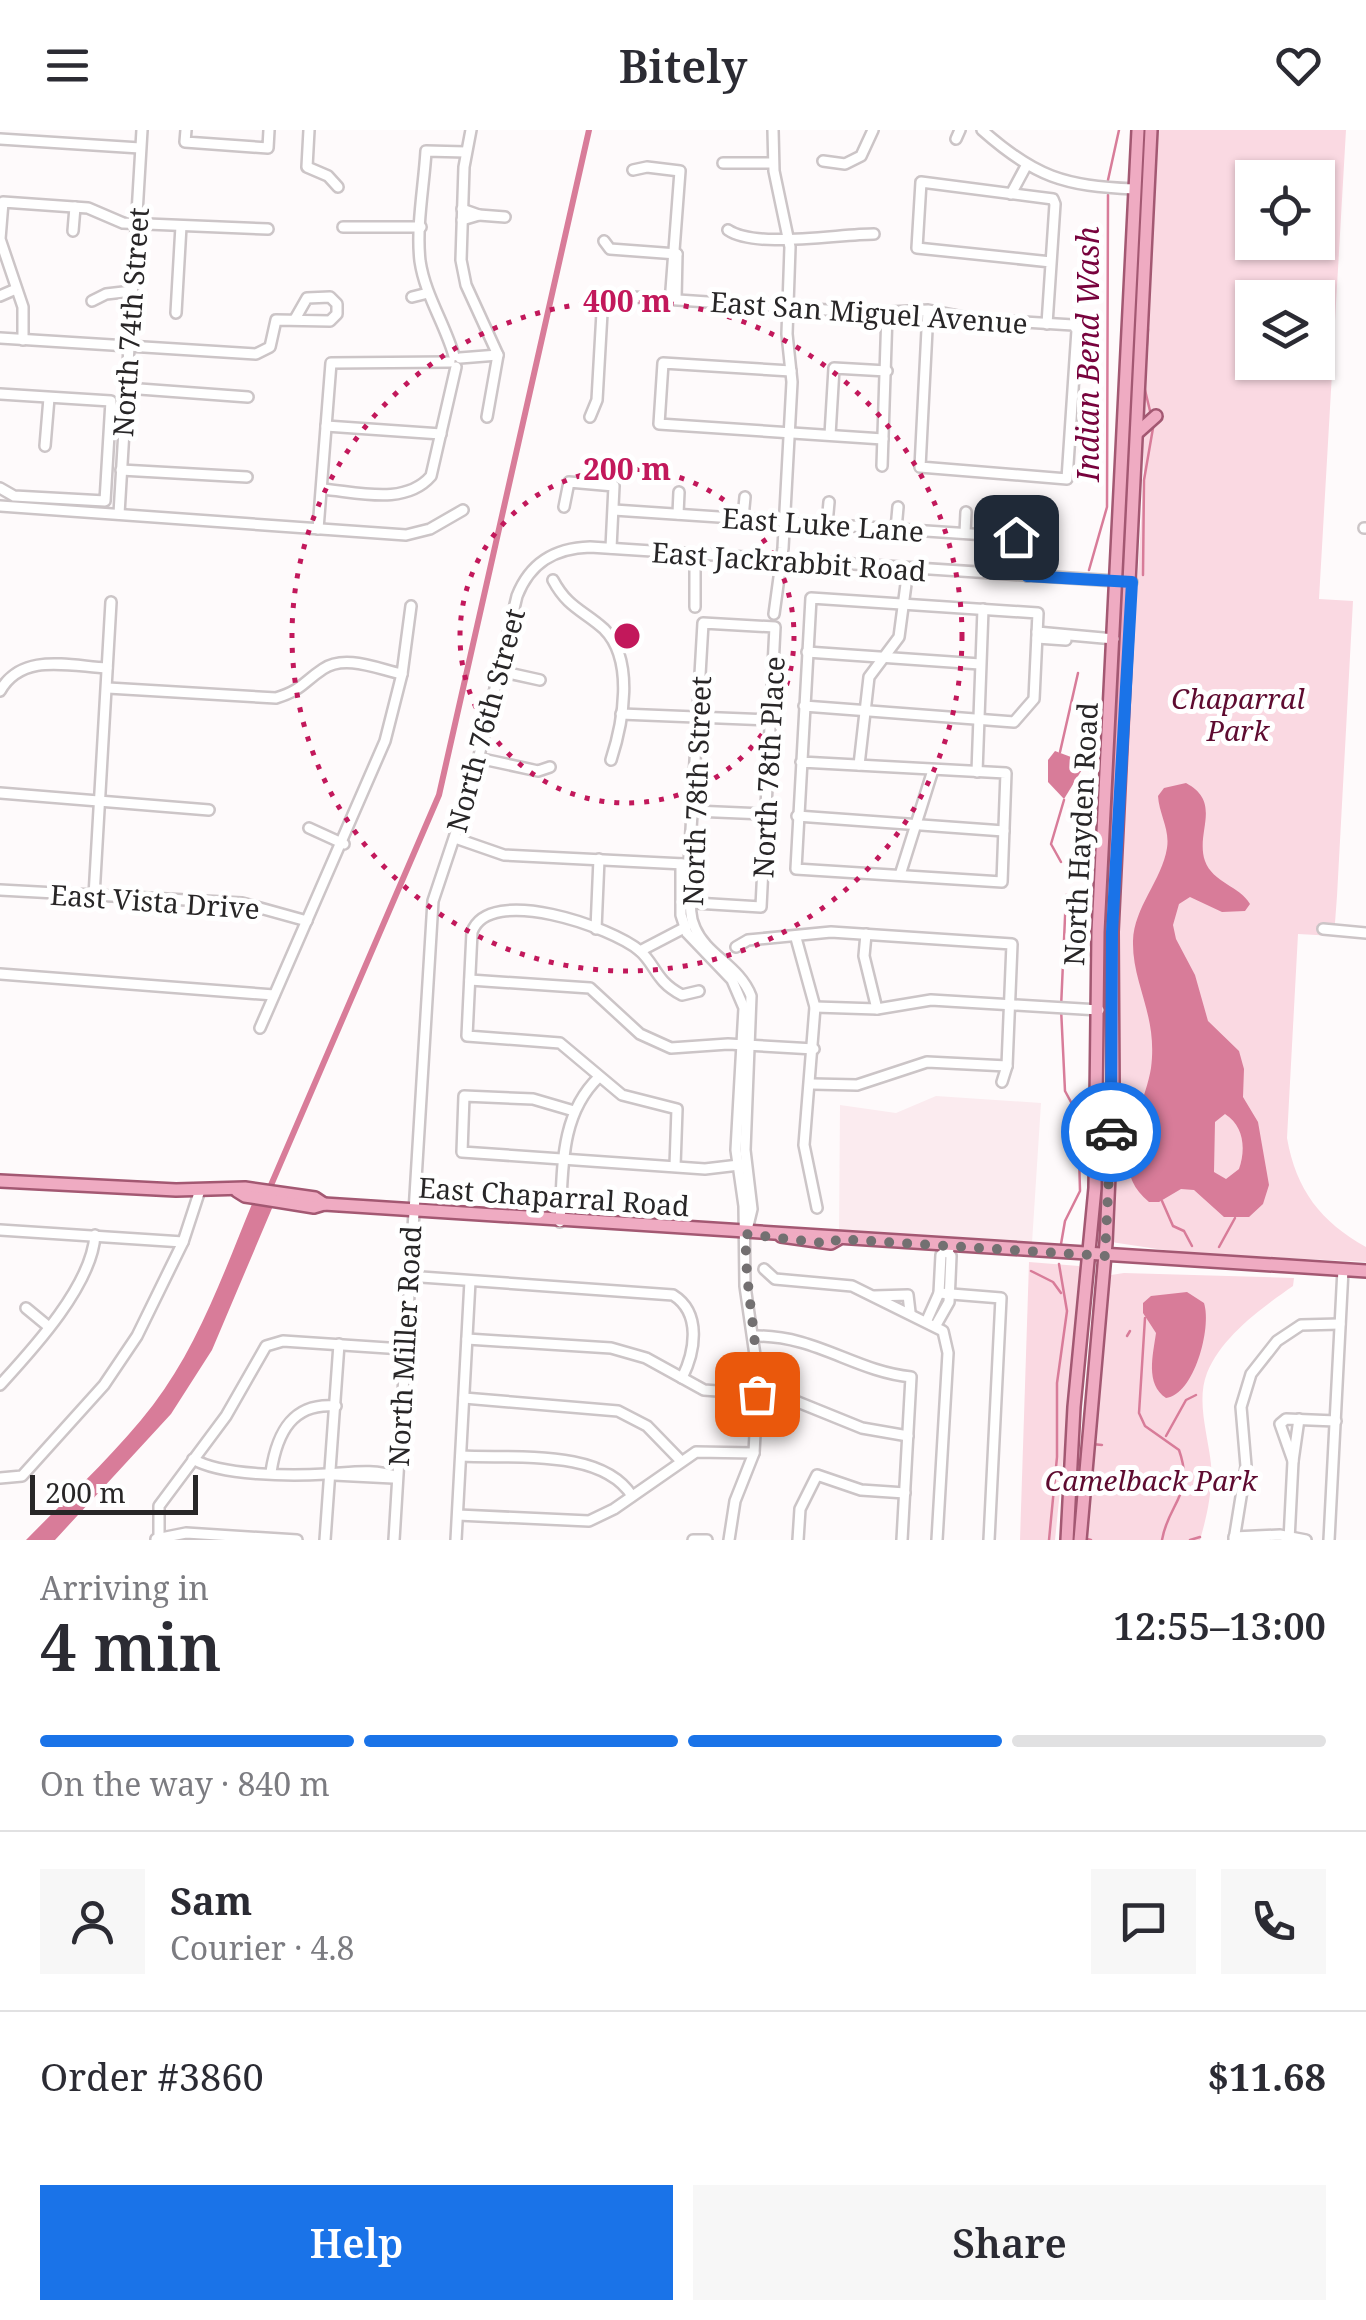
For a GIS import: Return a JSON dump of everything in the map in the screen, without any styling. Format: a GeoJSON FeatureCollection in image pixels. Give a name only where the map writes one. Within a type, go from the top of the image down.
{"type":"FeatureCollection","features":[{"type":"Feature","properties":{"kind":"main road","name":"North Hayden Road"},"geometry":{"type":"LineString","coordinates":[[1068,1540],[1074,1407],[1098,1256],[1098,932],[1138,130]]}},
{"type":"Feature","properties":{"kind":"main road","name":"North Hayden Road"},"geometry":{"type":"LineString","coordinates":[[1080,1540],[1112,1086],[1113,919],[1151,130]]}},
{"type":"Feature","properties":{"kind":"main road"},"geometry":{"type":"LineString","coordinates":[[1137,433],[1156,416]]}},
{"type":"Feature","properties":{"kind":"main road","name":"East Chaparral Road"},"geometry":{"type":"LineString","coordinates":[[0,1181],[237,1191],[411,1212],[781,1236],[795,1232],[948,1247],[1366,1271]]}},
{"type":"Feature","properties":{"kind":"street","name":"North 74th Street"},"geometry":{"type":"LineString","coordinates":[[119,514],[142,130]]}},
{"type":"Feature","properties":{"kind":"street"},"geometry":{"type":"LineString","coordinates":[[186,130],[186,142],[268,148],[269,130]]}},
{"type":"Feature","properties":{"kind":"street"},"geometry":{"type":"LineString","coordinates":[[309,130],[307,167],[328,176],[338,187]]}},
{"type":"Feature","properties":{"kind":"street"},"geometry":{"type":"LineString","coordinates":[[471,130],[462,215],[462,272],[498,358],[487,417]]}},
{"type":"Feature","properties":{"kind":"street"},"geometry":{"type":"LineString","coordinates":[[773,130],[773,164],[788,238],[792,372],[785,521],[774,614]]}},
{"type":"Feature","properties":{"kind":"street"},"geometry":{"type":"LineString","coordinates":[[823,161],[845,164],[861,156],[873,130]]}},
{"type":"Feature","properties":{"kind":"street"},"geometry":{"type":"LineString","coordinates":[[982,130],[1026,166],[1073,185],[1134,189]]}},
{"type":"Feature","properties":{"kind":"street"},"geometry":{"type":"LineString","coordinates":[[0,139],[41,136],[140,148]]}},
{"type":"Feature","properties":{"kind":"street"},"geometry":{"type":"LineString","coordinates":[[322,489],[410,493],[431,476],[456,361],[428,292],[420,259],[426,151],[466,152]]}},
{"type":"Feature","properties":{"kind":"street"},"geometry":{"type":"LineString","coordinates":[[723,163],[773,164]]}},
{"type":"Feature","properties":{"kind":"street"},"geometry":{"type":"LineString","coordinates":[[1010,194],[1026,166]]}},
{"type":"Feature","properties":{"kind":"street"},"geometry":{"type":"LineString","coordinates":[[634,170],[647,167],[680,171],[677,254],[671,290],[676,300]]}},
{"type":"Feature","properties":{"kind":"street"},"geometry":{"type":"LineString","coordinates":[[1047,324],[1051,262],[1053,199],[921,182],[917,248],[1051,262]]}},
{"type":"Feature","properties":{"kind":"street"},"geometry":{"type":"LineString","coordinates":[[23,340],[23,307],[0,239],[2,202],[94,209],[116,222],[268,229]]}},
{"type":"Feature","properties":{"kind":"street"},"geometry":{"type":"LineString","coordinates":[[73,231],[75,207]]}},
{"type":"Feature","properties":{"kind":"street"},"geometry":{"type":"LineString","coordinates":[[462,215],[506,218]]}},
{"type":"Feature","properties":{"kind":"street"},"geometry":{"type":"LineString","coordinates":[[176,313],[182,226]]}},
{"type":"Feature","properties":{"kind":"street"},"geometry":{"type":"LineString","coordinates":[[342,227],[421,227]]}},
{"type":"Feature","properties":{"kind":"street"},"geometry":{"type":"LineString","coordinates":[[728,230],[738,236],[788,238],[874,234]]}},
{"type":"Feature","properties":{"kind":"street"},"geometry":{"type":"LineString","coordinates":[[604,241],[610,249],[677,254]]}},
{"type":"Feature","properties":{"kind":"street"},"geometry":{"type":"LineString","coordinates":[[0,296],[16,289]]}},
{"type":"Feature","properties":{"kind":"street"},"geometry":{"type":"LineString","coordinates":[[92,302],[106,294],[132,292]]}},
{"type":"Feature","properties":{"kind":"street"},"geometry":{"type":"LineString","coordinates":[[412,297],[428,292]]}},
{"type":"Feature","properties":{"kind":"street","name":"East San Miguel Avenue"},"geometry":{"type":"LineString","coordinates":[[590,417],[597,400],[603,295],[887,313],[928,310],[974,319],[1076,327],[1067,479],[920,467],[928,310]]}},
{"type":"Feature","properties":{"kind":"street"},"geometry":{"type":"LineString","coordinates":[[0,338],[256,354],[270,347],[276,320],[330,321],[337,314],[337,304],[330,297],[312,296],[296,319]]}},
{"type":"Feature","properties":{"kind":"street"},"geometry":{"type":"LineString","coordinates":[[882,466],[887,313]]}},
{"type":"Feature","properties":{"kind":"street"},"geometry":{"type":"LineString","coordinates":[[318,530],[332,364],[498,358]]}},
{"type":"Feature","properties":{"kind":"street"},"geometry":{"type":"LineString","coordinates":[[792,372],[663,363],[659,424],[883,439]]}},
{"type":"Feature","properties":{"kind":"street"},"geometry":{"type":"LineString","coordinates":[[830,435],[834,368],[887,371]]}},
{"type":"Feature","properties":{"kind":"street"},"geometry":{"type":"LineString","coordinates":[[126,388],[248,397]]}},
{"type":"Feature","properties":{"kind":"street"},"geometry":{"type":"LineString","coordinates":[[0,394],[111,401],[104,501],[14,496],[0,488]]}},
{"type":"Feature","properties":{"kind":"street"},"geometry":{"type":"LineString","coordinates":[[45,446],[49,398]]}},
{"type":"Feature","properties":{"kind":"street"},"geometry":{"type":"LineString","coordinates":[[326,426],[441,434]]}},
{"type":"Feature","properties":{"kind":"street"},"geometry":{"type":"LineString","coordinates":[[121,470],[247,477]]}},
{"type":"Feature","properties":{"kind":"street"},"geometry":{"type":"LineString","coordinates":[[564,506],[569,482],[614,486],[611,548]]}},
{"type":"Feature","properties":{"kind":"street"},"geometry":{"type":"LineString","coordinates":[[678,514],[679,492]]}},
{"type":"Feature","properties":{"kind":"street"},"geometry":{"type":"LineString","coordinates":[[743,518],[745,497]]}},
{"type":"Feature","properties":{"kind":"street"},"geometry":{"type":"LineString","coordinates":[[827,524],[829,502]]}},
{"type":"Feature","properties":{"kind":"street"},"geometry":{"type":"LineString","coordinates":[[0,506],[414,534],[464,510]]}},
{"type":"Feature","properties":{"kind":"street"},"geometry":{"type":"LineString","coordinates":[[896,528],[898,507]]}},
{"type":"Feature","properties":{"kind":"street","name":"East Luke Lane"},"geometry":{"type":"LineString","coordinates":[[614,510],[964,533],[1031,542]]}},
{"type":"Feature","properties":{"kind":"street"},"geometry":{"type":"LineString","coordinates":[[964,533],[966,512]]}},
{"type":"Feature","properties":{"kind":"street"},"geometry":{"type":"LineString","coordinates":[[1027,576],[1036,516]]}},
{"type":"Feature","properties":{"kind":"street","name":"East Jackrabbit Road"},"geometry":{"type":"LineString","coordinates":[[522,584],[535,566],[556,552],[611,548],[1132,582]]}},
{"type":"Feature","properties":{"kind":"street"},"geometry":{"type":"LineString","coordinates":[[695,554],[695,607]]}},
{"type":"Feature","properties":{"kind":"street"},"geometry":{"type":"LineString","coordinates":[[859,765],[869,677],[899,637],[908,569]]}},
{"type":"Feature","properties":{"kind":"street"},"geometry":{"type":"LineString","coordinates":[[552,580],[572,608],[613,640],[622,666],[621,714],[611,760]]}},
{"type":"Feature","properties":{"kind":"street","name":"North 76th Street"},"geometry":{"type":"LineString","coordinates":[[431,913],[478,758],[522,584]]}},
{"type":"Feature","properties":{"kind":"street"},"geometry":{"type":"LineString","coordinates":[[801,762],[1006,773],[1002,882],[796,869],[798,816],[804,706],[811,598],[1038,613],[1034,699],[1014,722],[804,706]]}},
{"type":"Feature","properties":{"kind":"street"},"geometry":{"type":"LineString","coordinates":[[94,896],[112,602]]}},
{"type":"Feature","properties":{"kind":"street"},"geometry":{"type":"LineString","coordinates":[[260,1028],[386,741],[402,674],[411,606]]}},
{"type":"Feature","properties":{"kind":"street"},"geometry":{"type":"LineString","coordinates":[[977,772],[983,610]]}},
{"type":"Feature","properties":{"kind":"street","name":"North 78th Street"},"geometry":{"type":"LineString","coordinates":[[729,1540],[735,1501],[754,1453],[757,1394],[754,1336],[745,1286],[746,1234],[752,1210],[742,1164],[746,1045],[741,994],[695,946],[686,903],[685,864],[694,811],[703,623],[775,627]]}},
{"type":"Feature","properties":{"kind":"street","name":"North 78th Place"},"geometry":{"type":"LineString","coordinates":[[686,903],[761,906],[775,627]]}},
{"type":"Feature","properties":{"kind":"street"},"geometry":{"type":"LineString","coordinates":[[1037,635],[1114,641]]}},
{"type":"Feature","properties":{"kind":"street"},"geometry":{"type":"LineString","coordinates":[[807,652],[980,664]]}},
{"type":"Feature","properties":{"kind":"street"},"geometry":{"type":"LineString","coordinates":[[108,688],[276,698],[302,691],[325,667],[346,661],[402,674]]}},
{"type":"Feature","properties":{"kind":"street"},"geometry":{"type":"LineString","coordinates":[[0,691],[9,676],[37,664],[107,668]]}},
{"type":"Feature","properties":{"kind":"street"},"geometry":{"type":"LineString","coordinates":[[0,665],[9,676]]}},
{"type":"Feature","properties":{"kind":"street"},"geometry":{"type":"LineString","coordinates":[[499,671],[540,680]]}},
{"type":"Feature","properties":{"kind":"street"},"geometry":{"type":"LineString","coordinates":[[621,714],[770,720]]}},
{"type":"Feature","properties":{"kind":"street"},"geometry":{"type":"LineString","coordinates":[[478,758],[538,771],[550,767]]}},
{"type":"Feature","properties":{"kind":"street"},"geometry":{"type":"LineString","coordinates":[[900,875],[934,770]]}},
{"type":"Feature","properties":{"kind":"street"},"geometry":{"type":"LineString","coordinates":[[0,793],[210,810]]}},
{"type":"Feature","properties":{"kind":"street"},"geometry":{"type":"LineString","coordinates":[[694,811],[766,814]]}},
{"type":"Feature","properties":{"kind":"street"},"geometry":{"type":"LineString","coordinates":[[798,816],[1004,831]]}},
{"type":"Feature","properties":{"kind":"street"},"geometry":{"type":"LineString","coordinates":[[309,828],[344,844]]}},
{"type":"Feature","properties":{"kind":"street"},"geometry":{"type":"LineString","coordinates":[[455,838],[492,853],[685,864]]}},
{"type":"Feature","properties":{"kind":"street"},"geometry":{"type":"LineString","coordinates":[[596,929],[600,860]]}},
{"type":"Feature","properties":{"kind":"street","name":"East Vista Drive"},"geometry":{"type":"LineString","coordinates":[[0,890],[242,903],[308,921]]}},
{"type":"Feature","properties":{"kind":"street"},"geometry":{"type":"LineString","coordinates":[[676,1166],[677,1109],[635,1102],[598,1077],[560,1043],[466,1036],[472,932],[479,918],[494,910],[550,913],[596,929],[640,951],[671,990],[682,995],[699,991]]}},
{"type":"Feature","properties":{"kind":"street","name":"North Miller Road"},"geometry":{"type":"LineString","coordinates":[[394,1540],[431,913]]}},
{"type":"Feature","properties":{"kind":"street"},"geometry":{"type":"LineString","coordinates":[[640,951],[689,926]]}},
{"type":"Feature","properties":{"kind":"street"},"geometry":{"type":"LineString","coordinates":[[1324,929],[1366,933]]}},
{"type":"Feature","properties":{"kind":"street"},"geometry":{"type":"LineString","coordinates":[[736,947],[748,940],[831,932],[1012,944],[1008,1066],[1002,1082]]}},
{"type":"Feature","properties":{"kind":"street"},"geometry":{"type":"LineString","coordinates":[[866,934],[864,956],[877,1009]]}},
{"type":"Feature","properties":{"kind":"street"},"geometry":{"type":"LineString","coordinates":[[796,938],[814,1007],[812,1084],[804,1145],[817,1208]]}},
{"type":"Feature","properties":{"kind":"street"},"geometry":{"type":"LineString","coordinates":[[0,974],[274,995]]}},
{"type":"Feature","properties":{"kind":"street"},"geometry":{"type":"LineString","coordinates":[[470,980],[590,988],[640,1034],[662,1046],[682,1050],[746,1045],[814,1049]]}},
{"type":"Feature","properties":{"kind":"street"},"geometry":{"type":"LineString","coordinates":[[814,1007],[877,1009],[920,1001],[1099,1010]]}},
{"type":"Feature","properties":{"kind":"street"},"geometry":{"type":"LineString","coordinates":[[812,1084],[858,1086],[927,1062],[1008,1066]]}},
{"type":"Feature","properties":{"kind":"street"},"geometry":{"type":"LineString","coordinates":[[560,1222],[564,1160],[574,1111],[598,1077]]}},
{"type":"Feature","properties":{"kind":"street"},"geometry":{"type":"LineString","coordinates":[[574,1111],[533,1099],[464,1096],[462,1152],[676,1166],[742,1164]]}},
{"type":"Feature","properties":{"kind":"street"},"geometry":{"type":"LineString","coordinates":[[0,1478],[14,1480],[71,1423],[123,1360],[182,1242],[200,1190]]}},
{"type":"Feature","properties":{"kind":"street"},"geometry":{"type":"LineString","coordinates":[[0,1230],[182,1242]]}},
{"type":"Feature","properties":{"kind":"street"},"geometry":{"type":"LineString","coordinates":[[0,1384],[49,1326],[80,1278],[95,1235]]}},
{"type":"Feature","properties":{"kind":"street"},"geometry":{"type":"LineString","coordinates":[[932,1323],[944,1294],[951,1256],[948,1247]]}},
{"type":"Feature","properties":{"kind":"street"},"geometry":{"type":"LineString","coordinates":[[764,1269],[775,1279],[843,1284],[932,1323],[946,1337],[938,1540]]}},
{"type":"Feature","properties":{"kind":"street"},"geometry":{"type":"LineString","coordinates":[[1329,1540],[1343,1270]]}},
{"type":"Feature","properties":{"kind":"street"},"geometry":{"type":"LineString","coordinates":[[407,1276],[673,1295],[687,1309],[694,1350],[682,1378]]}},
{"type":"Feature","properties":{"kind":"street"},"geometry":{"type":"LineString","coordinates":[[456,1540],[470,1281]]}},
{"type":"Feature","properties":{"kind":"street"},"geometry":{"type":"LineString","coordinates":[[944,1294],[1001,1298],[989,1540]]}},
{"type":"Feature","properties":{"kind":"street"},"geometry":{"type":"LineString","coordinates":[[26,1308],[49,1326]]}},
{"type":"Feature","properties":{"kind":"street"},"geometry":{"type":"LineString","coordinates":[[1306,1540],[1234,1538],[1246,1466],[1241,1407],[1251,1374],[1277,1341],[1301,1325],[1340,1324]]}},
{"type":"Feature","properties":{"kind":"street"},"geometry":{"type":"LineString","coordinates":[[754,1336],[809,1342],[882,1373],[911,1377],[902,1540]]}},
{"type":"Feature","properties":{"kind":"street"},"geometry":{"type":"LineString","coordinates":[[468,1339],[611,1348],[646,1358],[704,1390],[796,1399],[862,1428],[908,1436]]}},
{"type":"Feature","properties":{"kind":"street"},"geometry":{"type":"LineString","coordinates":[[298,1540],[186,1533],[157,1539],[159,1506],[226,1416],[261,1352],[271,1343],[404,1348]]}},
{"type":"Feature","properties":{"kind":"street"},"geometry":{"type":"LineString","coordinates":[[325,1540],[339,1344]]}},
{"type":"Feature","properties":{"kind":"street"},"geometry":{"type":"LineString","coordinates":[[464,1398],[618,1411],[646,1426],[681,1462]]}},
{"type":"Feature","properties":{"kind":"street"},"geometry":{"type":"LineString","coordinates":[[271,1472],[276,1452],[298,1412],[316,1404],[336,1406]]}},
{"type":"Feature","properties":{"kind":"street"},"geometry":{"type":"LineString","coordinates":[[1293,1462],[1280,1424],[1286,1418],[1336,1421]]}},
{"type":"Feature","properties":{"kind":"street"},"geometry":{"type":"LineString","coordinates":[[1288,1538],[1299,1419]]}},
{"type":"Feature","properties":{"kind":"street"},"geometry":{"type":"LineString","coordinates":[[458,1515],[577,1522],[602,1516],[705,1450],[754,1453]]}},
{"type":"Feature","properties":{"kind":"street"},"geometry":{"type":"LineString","coordinates":[[461,1456],[588,1464],[614,1474],[632,1496]]}},
{"type":"Feature","properties":{"kind":"street"},"geometry":{"type":"LineString","coordinates":[[193,1459],[212,1469],[397,1477]]}},
{"type":"Feature","properties":{"kind":"street"},"geometry":{"type":"LineString","coordinates":[[798,1540],[800,1509],[817,1475],[861,1490],[904,1493]]}},
{"type":"Feature","properties":{"kind":"street"},"geometry":{"type":"LineString","coordinates":[[693,1540],[707,1540]]}},
{"type":"Feature","properties":{"kind":"shaded area"},"geometry":{"type":"Polygon","coordinates":[[[1055,751],[1079,760],[1083,768],[1064,799],[1048,782],[1048,760],[1055,751]]]}},
{"type":"Feature","properties":{"kind":"shaded area"},"geometry":{"type":"Polygon","coordinates":[[[1186,783],[1197,791],[1206,809],[1205,861],[1214,874],[1250,904],[1245,911],[1222,912],[1190,897],[1179,904],[1173,925],[1195,975],[1208,1021],[1239,1051],[1244,1069],[1243,1097],[1258,1122],[1269,1185],[1263,1204],[1249,1217],[1224,1217],[1194,1190],[1181,1189],[1159,1202],[1149,1202],[1136,1188],[1129,1172],[1130,1138],[1147,1085],[1152,1049],[1133,941],[1138,917],[1167,848],[1158,796],[1164,788],[1186,783]],[[1225,1114],[1215,1122],[1214,1172],[1226,1179],[1239,1169],[1242,1154],[1240,1131],[1225,1114]]]}},
{"type":"Feature","properties":{"kind":"shaded area"},"geometry":{"type":"Polygon","coordinates":[[[936,1096],[1041,1103],[1032,1243],[839,1231],[840,1105],[896,1113],[936,1096]]]}},
{"type":"Feature","properties":{"kind":"shaded area"},"geometry":{"type":"Polygon","coordinates":[[[252,1204],[273,1206],[212,1350],[171,1414],[55,1540],[26,1540],[124,1440],[169,1382],[209,1308],[252,1204]]]}},
{"type":"Feature","properties":{"kind":"shaded area"},"geometry":{"type":"Polygon","coordinates":[[[1187,1292],[1204,1303],[1203,1343],[1185,1385],[1166,1398],[1153,1377],[1156,1333],[1143,1313],[1143,1303],[1151,1296],[1187,1292]]]}},
{"type":"Feature","properties":{"kind":"green space","name":"Chaparral Park"},"geometry":{"type":"Polygon","coordinates":[[[1156,130],[1346,130],[1335,321],[1335,280],[1235,280],[1235,380],[1332,380],[1319,599],[1353,601],[1337,896],[1334,936],[1298,934],[1287,1138],[1304,1189],[1336,1227],[1366,1247],[1366,1262],[1184,1253],[1111,1242],[1116,940],[1144,473],[1141,405],[1156,130]]]}},
{"type":"Feature","properties":{"kind":"green space","name":"Camelback Park"},"geometry":{"type":"Polygon","coordinates":[[[1029,1262],[1079,1266],[1082,1272],[1055,1540],[1020,1540],[1029,1262]]]}},
{"type":"Feature","properties":{"kind":"green space","name":"Camelback Park"},"geometry":{"type":"Polygon","coordinates":[[[1111,1275],[1294,1278],[1293,1286],[1233,1335],[1207,1373],[1203,1406],[1211,1483],[1200,1540],[1086,1540],[1090,1445],[1095,1445],[1090,1443],[1111,1275]]]}},
{"type":"Feature","properties":{"kind":"waterway"},"geometry":{"type":"LineString","coordinates":[[268,1192],[439,795],[589,130]]}},
{"type":"Feature","properties":{"kind":"waterway","name":"Indian Bend Wash"},"geometry":{"type":"LineString","coordinates":[[1108,180],[1119,130]]}},
{"type":"Feature","properties":{"kind":"waterway","name":"Indian Bend Wash"},"geometry":{"type":"LineString","coordinates":[[1089,570],[1107,507],[1108,195]]}},
{"type":"Feature","properties":{"kind":"waterway"},"geometry":{"type":"LineString","coordinates":[[1148,329],[1144,386],[1151,415]]}},
{"type":"Feature","properties":{"kind":"waterway"},"geometry":{"type":"LineString","coordinates":[[1143,575],[1144,480],[1153,428]]}},
{"type":"Feature","properties":{"kind":"waterway","name":"Indian Bend Wash"},"geometry":{"type":"LineString","coordinates":[[1060,752],[1078,673]]}},
{"type":"Feature","properties":{"kind":"waterway","name":"Indian Bend Wash"},"geometry":{"type":"LineString","coordinates":[[1061,862],[1051,844],[1064,800]]}},
{"type":"Feature","properties":{"kind":"waterway","name":"Indian Bend Wash"},"geometry":{"type":"LineString","coordinates":[[1061,1244],[1065,1221],[1080,1191],[1078,1115],[1065,1091],[1061,1008],[1066,895]]}},
{"type":"Feature","properties":{"kind":"waterway"},"geometry":{"type":"LineString","coordinates":[[1162,1201],[1173,1226],[1184,1231],[1192,1246]]}},
{"type":"Feature","properties":{"kind":"waterway"},"geometry":{"type":"LineString","coordinates":[[1219,1247],[1235,1218]]}},
{"type":"Feature","properties":{"kind":"waterway","name":"Indian Bend Wash"},"geometry":{"type":"LineString","coordinates":[[1049,1540],[1057,1457],[1057,1383],[1067,1311],[1059,1264]]}},
{"type":"Feature","properties":{"kind":"waterway"},"geometry":{"type":"LineString","coordinates":[[1031,1271],[1053,1282],[1061,1293]]}},
{"type":"Feature","properties":{"kind":"waterway"},"geometry":{"type":"LineString","coordinates":[[1145,1318],[1139,1413],[1145,1426],[1179,1450],[1184,1478],[1162,1540]]}},
{"type":"Feature","properties":{"kind":"waterway"},"geometry":{"type":"LineString","coordinates":[[1127,1336],[1130,1331]]}},
{"type":"Feature","properties":{"kind":"waterway"},"geometry":{"type":"LineString","coordinates":[[1166,1436],[1186,1400],[1196,1395]]}},
{"type":"Feature","properties":{"kind":"waterway"},"geometry":{"type":"LineString","coordinates":[[1092,1444],[1102,1445]]}},
{"type":"Feature","properties":{"kind":"waterway"},"geometry":{"type":"LineString","coordinates":[[1190,1540],[1200,1537]]}},
{"type":"Feature","properties":{"kind":"waterway"},"geometry":{"type":"LineString","coordinates":[[1087,1539],[1091,1540]]}},
{"type":"Feature","properties":{"kind":"way so far"},"geometry":{"type":"LineString","coordinates":[[757,1394],[757,1360],[745,1286],[746,1234],[831,1244],[838,1239],[1105,1256],[1111,1132]]}},
{"type":"Feature","properties":{"kind":"route"},"geometry":{"type":"LineString","coordinates":[[1016,537],[1031,542],[1027,576],[1132,582],[1112,932],[1111,1132]]}}]}
